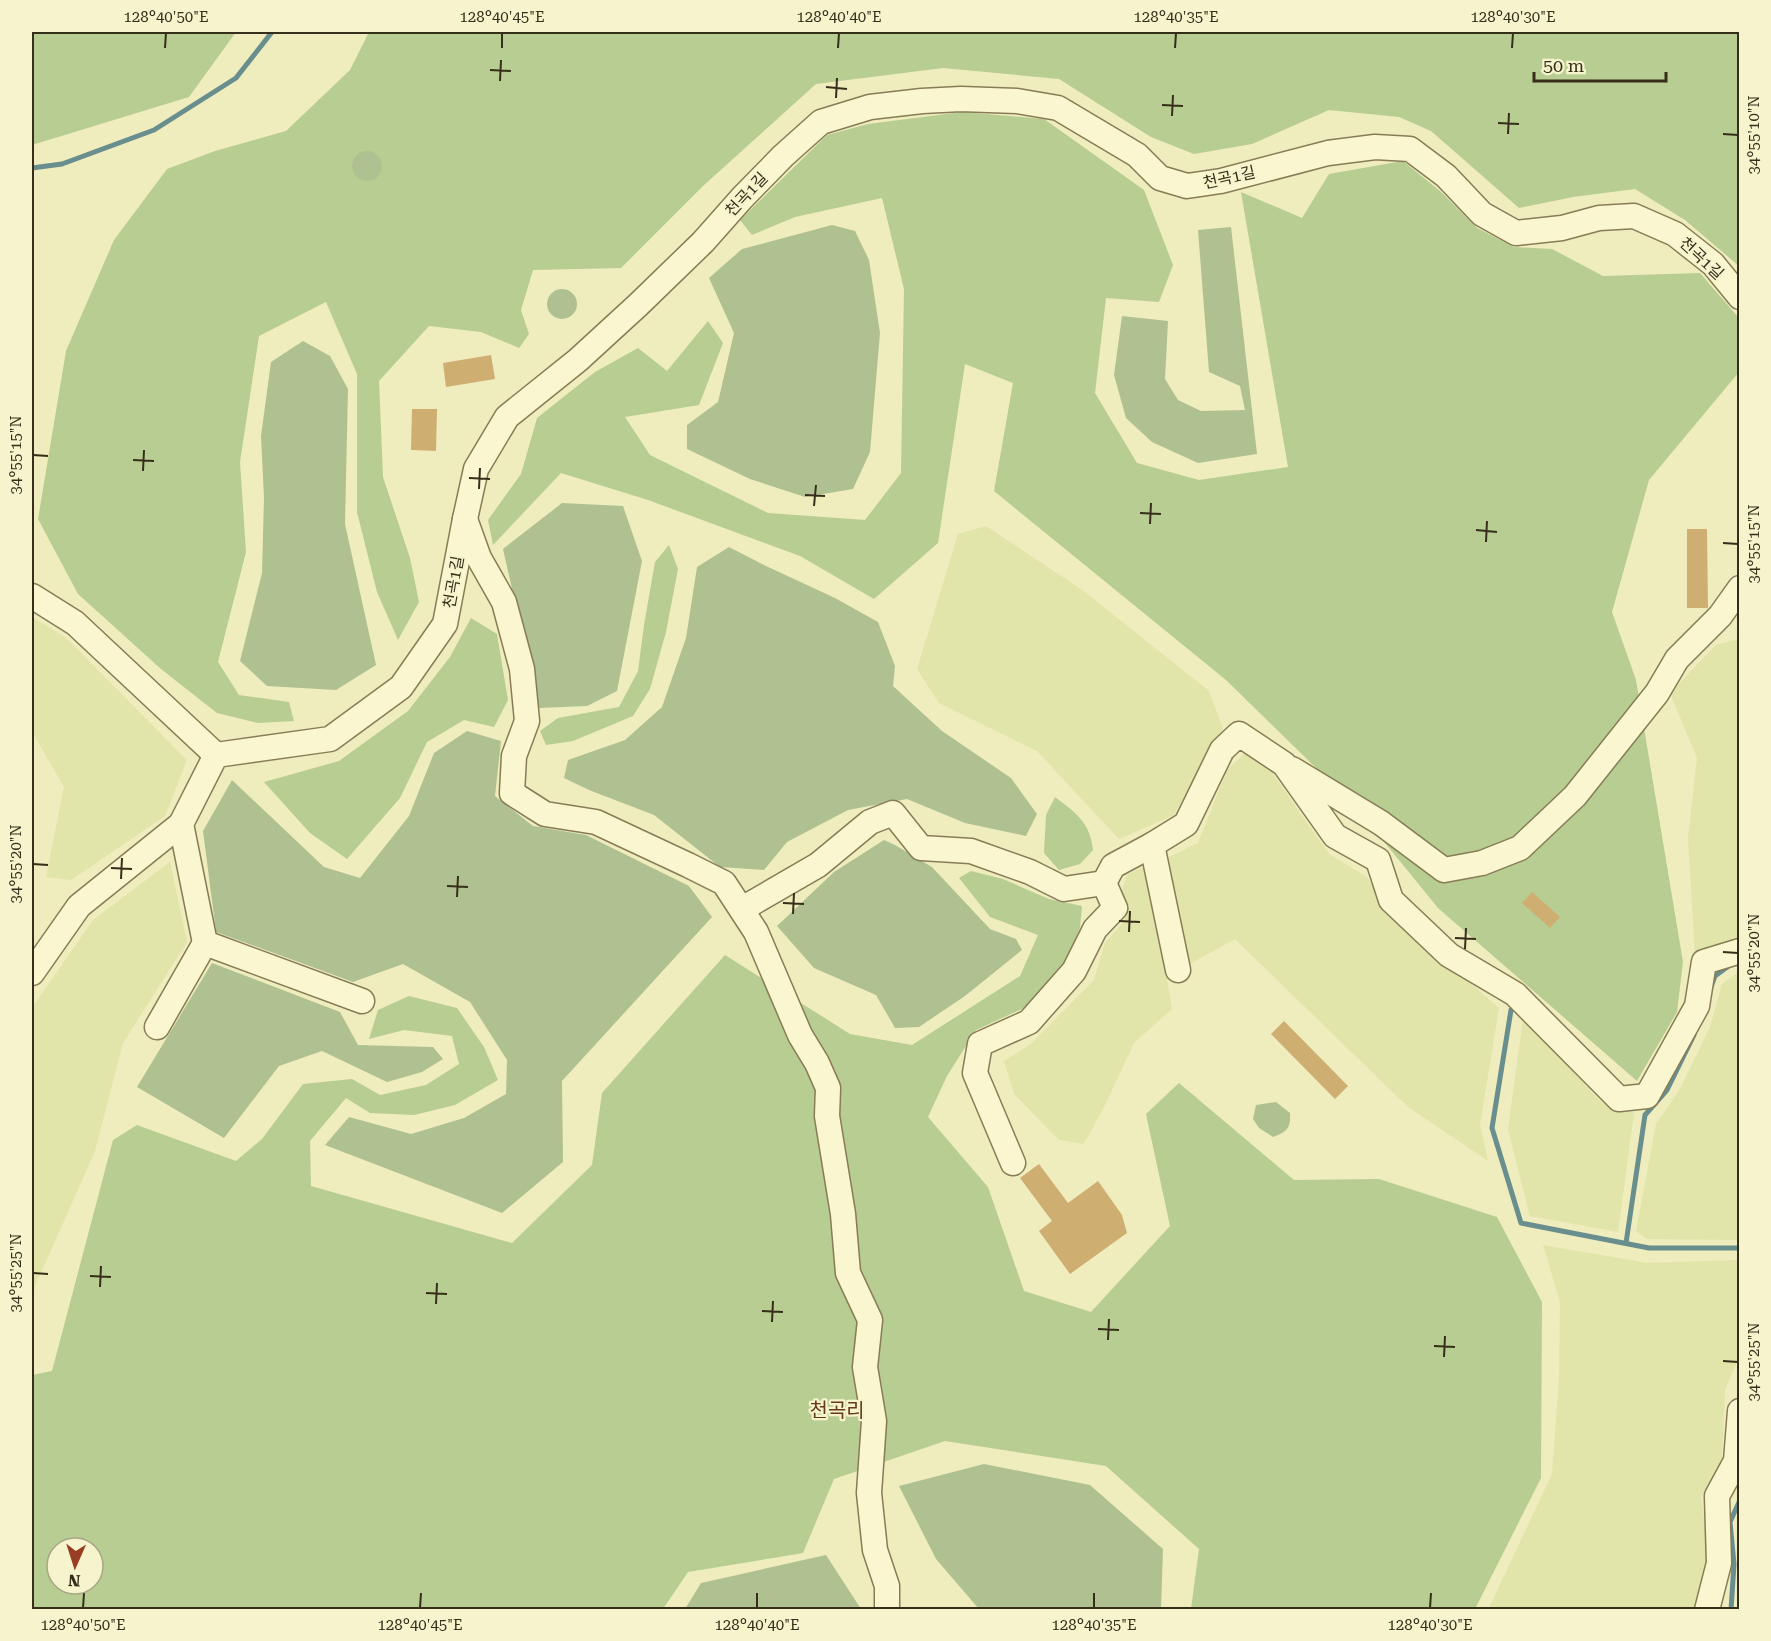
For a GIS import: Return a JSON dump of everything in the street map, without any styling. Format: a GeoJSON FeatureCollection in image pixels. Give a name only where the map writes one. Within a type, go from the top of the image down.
{"type":"FeatureCollection","features":[{"type":"Feature","properties":{"kind":"street","name":"천곡1길"},"geometry":{"type":"LineString","coordinates":[[216,755],[330,739],[401,687],[445,624],[476,469],[507,417],[578,360],[638,305],[703,242],[783,156],[821,122],[870,107],[961,99],[1017,101],[1058,108],[1137,155],[1160,178],[1187,186],[1221,181],[1328,153],[1375,147],[1410,148],[1446,176],[1482,214],[1516,233],[1562,228],[1599,218],[1634,216],[1675,234],[1713,264],[1740,297]]}},
{"type":"Feature","properties":{"kind":"street"},"geometry":{"type":"LineString","coordinates":[[465,519],[479,558],[504,602],[522,669],[527,721],[514,756],[512,793],[545,814],[596,822],[688,864],[724,884],[756,932],[800,1035],[818,1063],[828,1088],[827,1116],[843,1214],[848,1273],[870,1320],[865,1367],[874,1421],[869,1493],[875,1550],[887,1586],[887,1610]]}},
{"type":"Feature","properties":{"kind":"street"},"geometry":{"type":"LineString","coordinates":[[1104,883],[1113,866],[1186,824],[1222,750],[1239,734],[1381,823],[1444,870],[1482,863],[1520,848],[1575,796],[1657,693],[1677,659],[1720,616],[1740,588]]}},
{"type":"Feature","properties":{"kind":"street"},"geometry":{"type":"LineString","coordinates":[[32,596],[75,623],[216,755],[181,824],[80,906],[32,973]]}},
{"type":"Feature","properties":{"kind":"street"},"geometry":{"type":"LineString","coordinates":[[1284,764],[1335,836],[1378,860],[1391,900],[1449,955],[1515,994],[1619,1099],[1647,1096],[1697,1006],[1704,962],[1740,951]]}},
{"type":"Feature","properties":{"kind":"street"},"geometry":{"type":"LineString","coordinates":[[742,909],[818,865],[870,822],[893,813],[921,848],[971,851],[1030,872],[1064,890],[1104,883]]}},
{"type":"Feature","properties":{"kind":"street"},"geometry":{"type":"LineString","coordinates":[[157,1027],[205,943],[181,824]]}},
{"type":"Feature","properties":{"kind":"street"},"geometry":{"type":"LineString","coordinates":[[1152,845],[1178,970]]}},
{"type":"Feature","properties":{"kind":"street"},"geometry":{"type":"LineString","coordinates":[[1014,1163],[975,1073],[980,1044],[1029,1022],[1074,971],[1095,929],[1115,908],[1104,883]]}},
{"type":"Feature","properties":{"kind":"street"},"geometry":{"type":"LineString","coordinates":[[205,943],[362,1001]]}},
{"type":"Feature","properties":{"kind":"street"},"geometry":{"type":"LineString","coordinates":[[1707,1610],[1719,1563],[1717,1496],[1736,1461],[1740,1411]]}},
{"type":"Feature","properties":{"kind":"green space"},"geometry":{"type":"Polygon","coordinates":[[[32,32],[236,32],[189,97],[32,145],[32,32]]]}},
{"type":"Feature","properties":{"kind":"green space"},"geometry":{"type":"Polygon","coordinates":[[[369,32],[1739,32],[1739,266],[1685,220],[1635,189],[1573,197],[1519,208],[1431,131],[1399,117],[1329,110],[1252,144],[1194,154],[1151,137],[1059,79],[943,68],[816,84],[703,186],[621,268],[533,270],[521,310],[529,334],[519,348],[481,332],[429,326],[379,381],[383,477],[410,558],[419,602],[398,640],[377,592],[357,512],[357,374],[326,302],[259,336],[240,462],[246,552],[218,662],[239,695],[289,702],[294,721],[258,723],[217,713],[161,669],[78,594],[38,519],[66,351],[114,240],[167,169],[215,151],[286,131],[350,70],[369,32]]]}},
{"type":"Feature","properties":{"kind":"green space"},"geometry":{"type":"Polygon","coordinates":[[[962,112],[1044,119],[1144,190],[1173,265],[1159,302],[1106,298],[1095,393],[1137,463],[1199,480],[1288,467],[1241,192],[1302,218],[1329,174],[1403,161],[1440,191],[1477,228],[1514,247],[1552,249],[1603,276],[1700,273],[1739,318],[1739,372],[1649,480],[1612,612],[1636,680],[1683,962],[1677,1012],[1637,1081],[1438,908],[1355,806],[1226,680],[994,491],[1013,383],[965,364],[938,543],[874,599],[800,556],[648,500],[561,473],[493,545],[488,520],[521,474],[537,418],[595,372],[638,348],[667,371],[708,321],[723,343],[699,405],[625,417],[650,455],[768,513],[865,520],[901,473],[904,289],[882,198],[795,217],[752,235],[740,220],[827,135],[868,124],[962,112]]]}},
{"type":"Feature","properties":{"kind":"green space"},"geometry":{"type":"Polygon","coordinates":[[[367,151],[378,155],[382,166],[378,177],[367,181],[356,177],[352,166],[356,155],[367,151]]]}},
{"type":"Feature","properties":{"kind":"green space"},"geometry":{"type":"Polygon","coordinates":[[[832,225],[855,231],[869,260],[880,333],[870,452],[853,489],[805,497],[750,479],[687,449],[687,425],[718,402],[734,333],[709,278],[742,249],[832,225]]]}},
{"type":"Feature","properties":{"kind":"green space"},"geometry":{"type":"Polygon","coordinates":[[[1231,227],[1257,454],[1198,463],[1152,442],[1126,418],[1114,375],[1122,316],[1168,321],[1165,379],[1178,400],[1201,411],[1245,410],[1240,386],[1209,372],[1198,230],[1231,227]]]}},
{"type":"Feature","properties":{"kind":"green space"},"geometry":{"type":"Polygon","coordinates":[[[562,289],[573,293],[577,304],[573,315],[562,319],[551,315],[547,304],[551,293],[562,289]]]}},
{"type":"Feature","properties":{"kind":"green space"},"geometry":{"type":"Polygon","coordinates":[[[303,341],[330,356],[348,389],[345,524],[376,665],[336,690],[267,686],[240,661],[262,573],[264,498],[261,436],[271,362],[303,341]]]}},
{"type":"Feature","properties":{"kind":"green space"},"geometry":{"type":"Polygon","coordinates":[[[562,503],[623,506],[642,561],[617,691],[587,706],[539,708],[503,549],[562,503]]]}},
{"type":"Feature","properties":{"kind":"green space"},"geometry":{"type":"Polygon","coordinates":[[[986,526],[1081,589],[1209,691],[1223,729],[1174,815],[1119,839],[1037,751],[939,703],[917,669],[958,534],[986,526]]]}},
{"type":"Feature","properties":{"kind":"green space"},"geometry":{"type":"Polygon","coordinates":[[[669,545],[678,569],[666,632],[650,689],[633,716],[573,741],[546,745],[540,731],[558,718],[619,707],[638,671],[655,562],[669,545]]]}},
{"type":"Feature","properties":{"kind":"green space"},"geometry":{"type":"Polygon","coordinates":[[[729,547],[835,598],[878,622],[895,666],[893,686],[942,731],[1011,778],[1037,814],[1026,836],[965,823],[907,799],[848,810],[787,842],[764,870],[720,867],[654,815],[564,778],[568,760],[625,740],[662,707],[686,638],[697,567],[729,547]]]}},
{"type":"Feature","properties":{"kind":"green space"},"geometry":{"type":"Polygon","coordinates":[[[32,617],[65,637],[187,760],[165,816],[71,880],[46,877],[64,787],[32,732],[32,617]]]}},
{"type":"Feature","properties":{"kind":"green space"},"geometry":{"type":"Polygon","coordinates":[[[471,618],[497,634],[508,700],[494,727],[464,720],[427,742],[400,798],[347,859],[310,833],[264,782],[339,761],[408,711],[450,657],[471,618]]]}},
{"type":"Feature","properties":{"kind":"green space"},"geometry":{"type":"Polygon","coordinates":[[[1739,639],[1739,943],[1695,956],[1688,838],[1697,758],[1670,693],[1716,645],[1739,639]]]}},
{"type":"Feature","properties":{"kind":"green space"},"geometry":{"type":"Polygon","coordinates":[[[467,731],[501,741],[495,796],[533,826],[586,835],[689,886],[712,917],[562,1081],[563,1162],[502,1213],[325,1145],[349,1117],[411,1134],[464,1118],[506,1094],[507,1060],[470,1002],[403,964],[353,982],[216,932],[203,831],[232,780],[324,867],[360,878],[409,816],[434,753],[467,731]]]}},
{"type":"Feature","properties":{"kind":"green space"},"geometry":{"type":"Polygon","coordinates":[[[1245,753],[1265,763],[1329,854],[1367,877],[1389,913],[1499,1008],[1480,1125],[1488,1161],[1408,1107],[1235,939],[1190,964],[1167,858],[1198,843],[1227,770],[1245,753]]]}},
{"type":"Feature","properties":{"kind":"green space"},"geometry":{"type":"Polygon","coordinates":[[[1055,797],[1081,819],[1089,832],[1093,850],[1080,864],[1059,870],[1044,853],[1046,815],[1055,797]]]}},
{"type":"Feature","properties":{"kind":"green space"},"geometry":{"type":"Polygon","coordinates":[[[884,840],[932,867],[990,929],[1016,939],[1022,950],[965,996],[919,1027],[895,1028],[876,995],[814,968],[777,926],[834,872],[884,840]]]}},
{"type":"Feature","properties":{"kind":"green space"},"geometry":{"type":"Polygon","coordinates":[[[170,862],[187,942],[123,1043],[95,1151],[32,1293],[32,1008],[93,920],[170,862]]]}},
{"type":"Feature","properties":{"kind":"green space"},"geometry":{"type":"Polygon","coordinates":[[[1143,867],[1152,889],[1172,1009],[1134,1043],[1084,1144],[1059,1140],[1014,1094],[1004,1061],[1031,1044],[1094,980],[1105,943],[1125,920],[1121,893],[1127,875],[1143,867]]]}},
{"type":"Feature","properties":{"kind":"green space"},"geometry":{"type":"Polygon","coordinates":[[[971,871],[1003,879],[1049,899],[1082,906],[1080,928],[1063,966],[1024,1008],[976,1030],[947,1076],[928,1117],[988,1187],[1024,1291],[1091,1312],[1170,1226],[1146,1114],[1179,1083],[1294,1180],[1379,1179],[1497,1217],[1542,1302],[1541,1478],[1475,1609],[1191,1609],[1199,1549],[1106,1466],[945,1441],[834,1479],[803,1553],[688,1572],[663,1609],[32,1610],[32,1375],[52,1371],[113,1140],[137,1125],[236,1161],[262,1139],[303,1084],[352,1079],[380,1095],[426,1085],[459,1064],[452,1036],[404,1030],[369,1039],[378,1010],[409,996],[457,1008],[484,1047],[498,1080],[455,1105],[414,1115],[370,1113],[346,1098],[310,1141],[311,1186],[512,1243],[592,1165],[602,1093],[725,955],[850,1034],[912,1045],[1020,976],[1038,935],[990,917],[959,878],[971,871]]]}},
{"type":"Feature","properties":{"kind":"green space"},"geometry":{"type":"Polygon","coordinates":[[[212,963],[340,1012],[358,1045],[433,1047],[443,1059],[422,1072],[387,1082],[322,1051],[279,1066],[224,1138],[137,1087],[212,963]]]}},
{"type":"Feature","properties":{"kind":"green space"},"geometry":{"type":"Polygon","coordinates":[[[1739,972],[1739,1240],[1647,1239],[1636,1231],[1656,1124],[1679,1091],[1710,1027],[1722,984],[1739,972]]]}},
{"type":"Feature","properties":{"kind":"green space"},"geometry":{"type":"Polygon","coordinates":[[[1523,1019],[1602,1103],[1634,1113],[1618,1232],[1530,1216],[1508,1129],[1523,1019]]]}},
{"type":"Feature","properties":{"kind":"green space"},"geometry":{"type":"Polygon","coordinates":[[[1276,1102],[1290,1113],[1290,1118],[1287,1129],[1273,1137],[1259,1128],[1253,1119],[1256,1105],[1276,1102]]]}},
{"type":"Feature","properties":{"kind":"green space"},"geometry":{"type":"Polygon","coordinates":[[[1543,1245],[1647,1263],[1739,1260],[1739,1357],[1725,1390],[1722,1460],[1701,1497],[1710,1560],[1697,1609],[1488,1610],[1552,1474],[1559,1378],[1560,1302],[1543,1245]]]}},
{"type":"Feature","properties":{"kind":"green space"},"geometry":{"type":"Polygon","coordinates":[[[984,1464],[1090,1485],[1163,1549],[1161,1609],[979,1609],[936,1559],[899,1486],[984,1464]]]}},
{"type":"Feature","properties":{"kind":"green space"},"geometry":{"type":"Polygon","coordinates":[[[826,1555],[861,1609],[685,1609],[701,1583],[826,1555]]]}},
{"type":"Feature","properties":{"kind":"building"},"geometry":{"type":"Polygon","coordinates":[[[491,355],[495,379],[446,387],[443,363],[491,355]]]}},
{"type":"Feature","properties":{"kind":"building"},"geometry":{"type":"Polygon","coordinates":[[[412,409],[437,409],[436,451],[411,450],[412,409]]]}},
{"type":"Feature","properties":{"kind":"building"},"geometry":{"type":"Polygon","coordinates":[[[1687,529],[1707,529],[1708,608],[1687,608],[1687,529]]]}},
{"type":"Feature","properties":{"kind":"building"},"geometry":{"type":"Polygon","coordinates":[[[1532,892],[1560,917],[1550,928],[1522,903],[1532,892]]]}},
{"type":"Feature","properties":{"kind":"building"},"geometry":{"type":"Polygon","coordinates":[[[1284,1021],[1348,1086],[1335,1099],[1271,1034],[1284,1021]]]}},
{"type":"Feature","properties":{"kind":"building"},"geometry":{"type":"Polygon","coordinates":[[[1039,1164],[1068,1203],[1098,1181],[1122,1215],[1127,1233],[1070,1274],[1039,1231],[1052,1221],[1020,1178],[1039,1164]]]}},
{"type":"Feature","properties":{"kind":"waterway"},"geometry":{"type":"LineString","coordinates":[[32,168],[62,164],[154,130],[236,78],[272,32]]}},
{"type":"Feature","properties":{"kind":"waterway"},"geometry":{"type":"LineString","coordinates":[[1711,987],[1715,976],[1730,965]]}},
{"type":"Feature","properties":{"kind":"waterway"},"geometry":{"type":"LineString","coordinates":[[1511,1010],[1492,1128],[1521,1223],[1649,1248],[1740,1248]]}},
{"type":"Feature","properties":{"kind":"waterway"},"geometry":{"type":"LineString","coordinates":[[1626,1243],[1645,1115],[1667,1090],[1694,1035]]}},
{"type":"Feature","properties":{"kind":"waterway"},"geometry":{"type":"LineString","coordinates":[[1731,1610],[1734,1564],[1730,1522],[1740,1500]]}},
{"type":"Feature","properties":{"kind":"district","name":"천곡리"},"geometry":{"type":"Point","coordinates":[837,1410]}}]}
